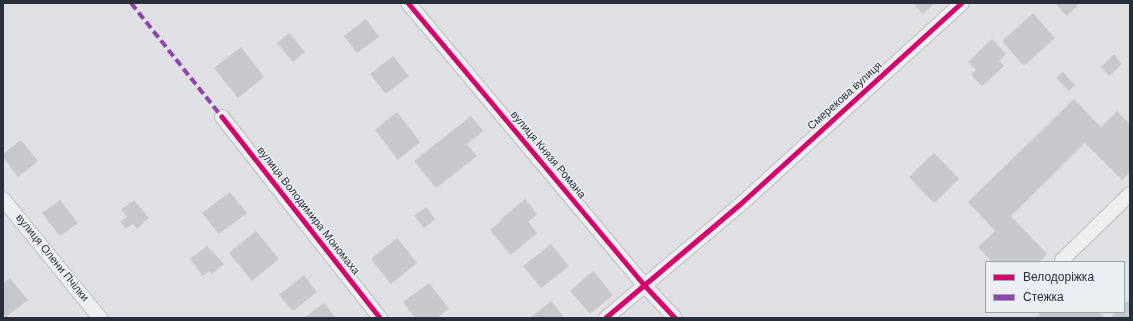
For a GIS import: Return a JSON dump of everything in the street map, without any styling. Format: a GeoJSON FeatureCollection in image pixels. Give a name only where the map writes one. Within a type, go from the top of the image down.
{"type":"FeatureCollection","features":[{"type":"Feature","properties":{"kind":"street","name":"вулиця Князя Романа"},"geometry":{"type":"LineString","coordinates":[[408,3],[645,286],[675,318]]}},
{"type":"Feature","properties":{"kind":"street","name":"Смерекова вулиця"},"geometry":{"type":"LineString","coordinates":[[606,318],[741,204],[962,3]]}},
{"type":"Feature","properties":{"kind":"street","name":"вулиця Володимира Мономаха"},"geometry":{"type":"LineString","coordinates":[[222,117],[380,318]]}},
{"type":"Feature","properties":{"kind":"street"},"geometry":{"type":"LineString","coordinates":[[1062,260],[1130,194]]}},
{"type":"Feature","properties":{"kind":"street","name":"вулиця Олени Пчілки"},"geometry":{"type":"LineString","coordinates":[[3,199],[100,318]]}},
{"type":"Feature","properties":{"kind":"building"},"geometry":{"type":"Polygon","coordinates":[[[913,3],[935,3],[923,14],[913,3]]]}},
{"type":"Feature","properties":{"kind":"building"},"geometry":{"type":"Polygon","coordinates":[[[1055,3],[1080,3],[1067,16],[1055,3]]]}},
{"type":"Feature","properties":{"kind":"building"},"geometry":{"type":"Polygon","coordinates":[[[1033,13],[1055,38],[1024,66],[1002,41],[1033,13]]]}},
{"type":"Feature","properties":{"kind":"building"},"geometry":{"type":"Polygon","coordinates":[[[366,19],[379,37],[357,53],[344,36],[366,19]]]}},
{"type":"Feature","properties":{"kind":"building"},"geometry":{"type":"Polygon","coordinates":[[[289,33],[305,52],[293,62],[277,43],[289,33]]]}},
{"type":"Feature","properties":{"kind":"building"},"geometry":{"type":"Polygon","coordinates":[[[992,39],[1006,54],[999,61],[1004,66],[982,86],[971,75],[976,70],[968,62],[992,39]]]}},
{"type":"Feature","properties":{"kind":"building"},"geometry":{"type":"Polygon","coordinates":[[[241,47],[264,77],[238,98],[214,68],[241,47]]]}},
{"type":"Feature","properties":{"kind":"building"},"geometry":{"type":"Polygon","coordinates":[[[1114,54],[1122,64],[1109,76],[1101,67],[1114,54]]]}},
{"type":"Feature","properties":{"kind":"building"},"geometry":{"type":"Polygon","coordinates":[[[393,56],[409,76],[386,94],[370,74],[393,56]]]}},
{"type":"Feature","properties":{"kind":"building"},"geometry":{"type":"Polygon","coordinates":[[[1063,72],[1075,85],[1069,91],[1056,78],[1063,72]]]}},
{"type":"Feature","properties":{"kind":"building"},"geometry":{"type":"Polygon","coordinates":[[[1074,99],[1101,127],[1117,111],[1130,124],[1130,172],[1122,180],[1085,143],[1011,216],[1047,254],[1040,261],[991,261],[978,247],[995,231],[968,202],[1074,99]]]}},
{"type":"Feature","properties":{"kind":"building"},"geometry":{"type":"Polygon","coordinates":[[[397,112],[420,142],[398,160],[375,130],[397,112]]]}},
{"type":"Feature","properties":{"kind":"building"},"geometry":{"type":"Polygon","coordinates":[[[471,116],[483,131],[467,144],[477,156],[436,188],[414,161],[471,116]]]}},
{"type":"Feature","properties":{"kind":"building"},"geometry":{"type":"Polygon","coordinates":[[[21,140],[38,161],[18,177],[3,157],[3,154],[21,140]]]}},
{"type":"Feature","properties":{"kind":"building"},"geometry":{"type":"Polygon","coordinates":[[[934,153],[959,179],[934,203],[909,177],[934,153]]]}},
{"type":"Feature","properties":{"kind":"building"},"geometry":{"type":"Polygon","coordinates":[[[230,192],[247,213],[219,234],[202,213],[230,192]]]}},
{"type":"Feature","properties":{"kind":"building"},"geometry":{"type":"Polygon","coordinates":[[[525,199],[537,214],[528,222],[537,233],[511,255],[490,230],[525,199]]]}},
{"type":"Feature","properties":{"kind":"building"},"geometry":{"type":"Polygon","coordinates":[[[60,200],[78,223],[60,236],[42,213],[60,200]]]}},
{"type":"Feature","properties":{"kind":"building"},"geometry":{"type":"Polygon","coordinates":[[[134,200],[149,218],[137,229],[133,224],[126,229],[120,222],[127,217],[121,210],[134,200]]]}},
{"type":"Feature","properties":{"kind":"building"},"geometry":{"type":"Polygon","coordinates":[[[426,207],[435,219],[424,228],[414,216],[426,207]]]}},
{"type":"Feature","properties":{"kind":"building"},"geometry":{"type":"Polygon","coordinates":[[[256,231],[279,259],[252,281],[229,253],[256,231]]]}},
{"type":"Feature","properties":{"kind":"building"},"geometry":{"type":"Polygon","coordinates":[[[397,238],[417,263],[391,284],[371,259],[397,238]]]}},
{"type":"Feature","properties":{"kind":"building"},"geometry":{"type":"Polygon","coordinates":[[[551,244],[569,266],[541,288],[523,266],[551,244]]]}},
{"type":"Feature","properties":{"kind":"building"},"geometry":{"type":"Polygon","coordinates":[[[207,246],[224,264],[212,274],[209,271],[203,276],[190,259],[207,246]]]}},
{"type":"Feature","properties":{"kind":"building"},"geometry":{"type":"Polygon","coordinates":[[[593,271],[613,295],[590,314],[570,291],[593,271]]]}},
{"type":"Feature","properties":{"kind":"building"},"geometry":{"type":"Polygon","coordinates":[[[304,275],[317,292],[293,311],[279,295],[304,275]]]}},
{"type":"Feature","properties":{"kind":"building"},"geometry":{"type":"Polygon","coordinates":[[[10,278],[28,300],[6,317],[3,313],[3,284],[10,278]]]}},
{"type":"Feature","properties":{"kind":"building"},"geometry":{"type":"Polygon","coordinates":[[[429,283],[449,309],[437,318],[415,318],[403,302],[429,283]]]}},
{"type":"Feature","properties":{"kind":"building"},"geometry":{"type":"Polygon","coordinates":[[[1130,299],[1130,318],[1110,318],[1115,313],[1125,313],[1125,303],[1130,299]]]}},
{"type":"Feature","properties":{"kind":"building"},"geometry":{"type":"Polygon","coordinates":[[[551,301],[565,318],[530,318],[551,301]]]}},
{"type":"Feature","properties":{"kind":"building"},"geometry":{"type":"Polygon","coordinates":[[[324,303],[336,318],[304,318],[324,303]]]}},
{"type":"Feature","properties":{"kind":"building"},"geometry":{"type":"Polygon","coordinates":[[[1040,313],[1100,313],[1105,318],[1041,318],[1038,315],[1040,313]]]}},
{"type":"Feature","properties":{"kind":"marked path"},"geometry":{"type":"LineString","coordinates":[[131,3],[222,117]]}},
{"type":"Feature","properties":{"kind":"cycle path"},"geometry":{"type":"LineString","coordinates":[[408,3],[645,286],[675,318]]}},
{"type":"Feature","properties":{"kind":"cycle path"},"geometry":{"type":"LineString","coordinates":[[606,318],[741,204],[962,3]]}},
{"type":"Feature","properties":{"kind":"cycle path"},"geometry":{"type":"LineString","coordinates":[[222,117],[380,318]]}}]}
